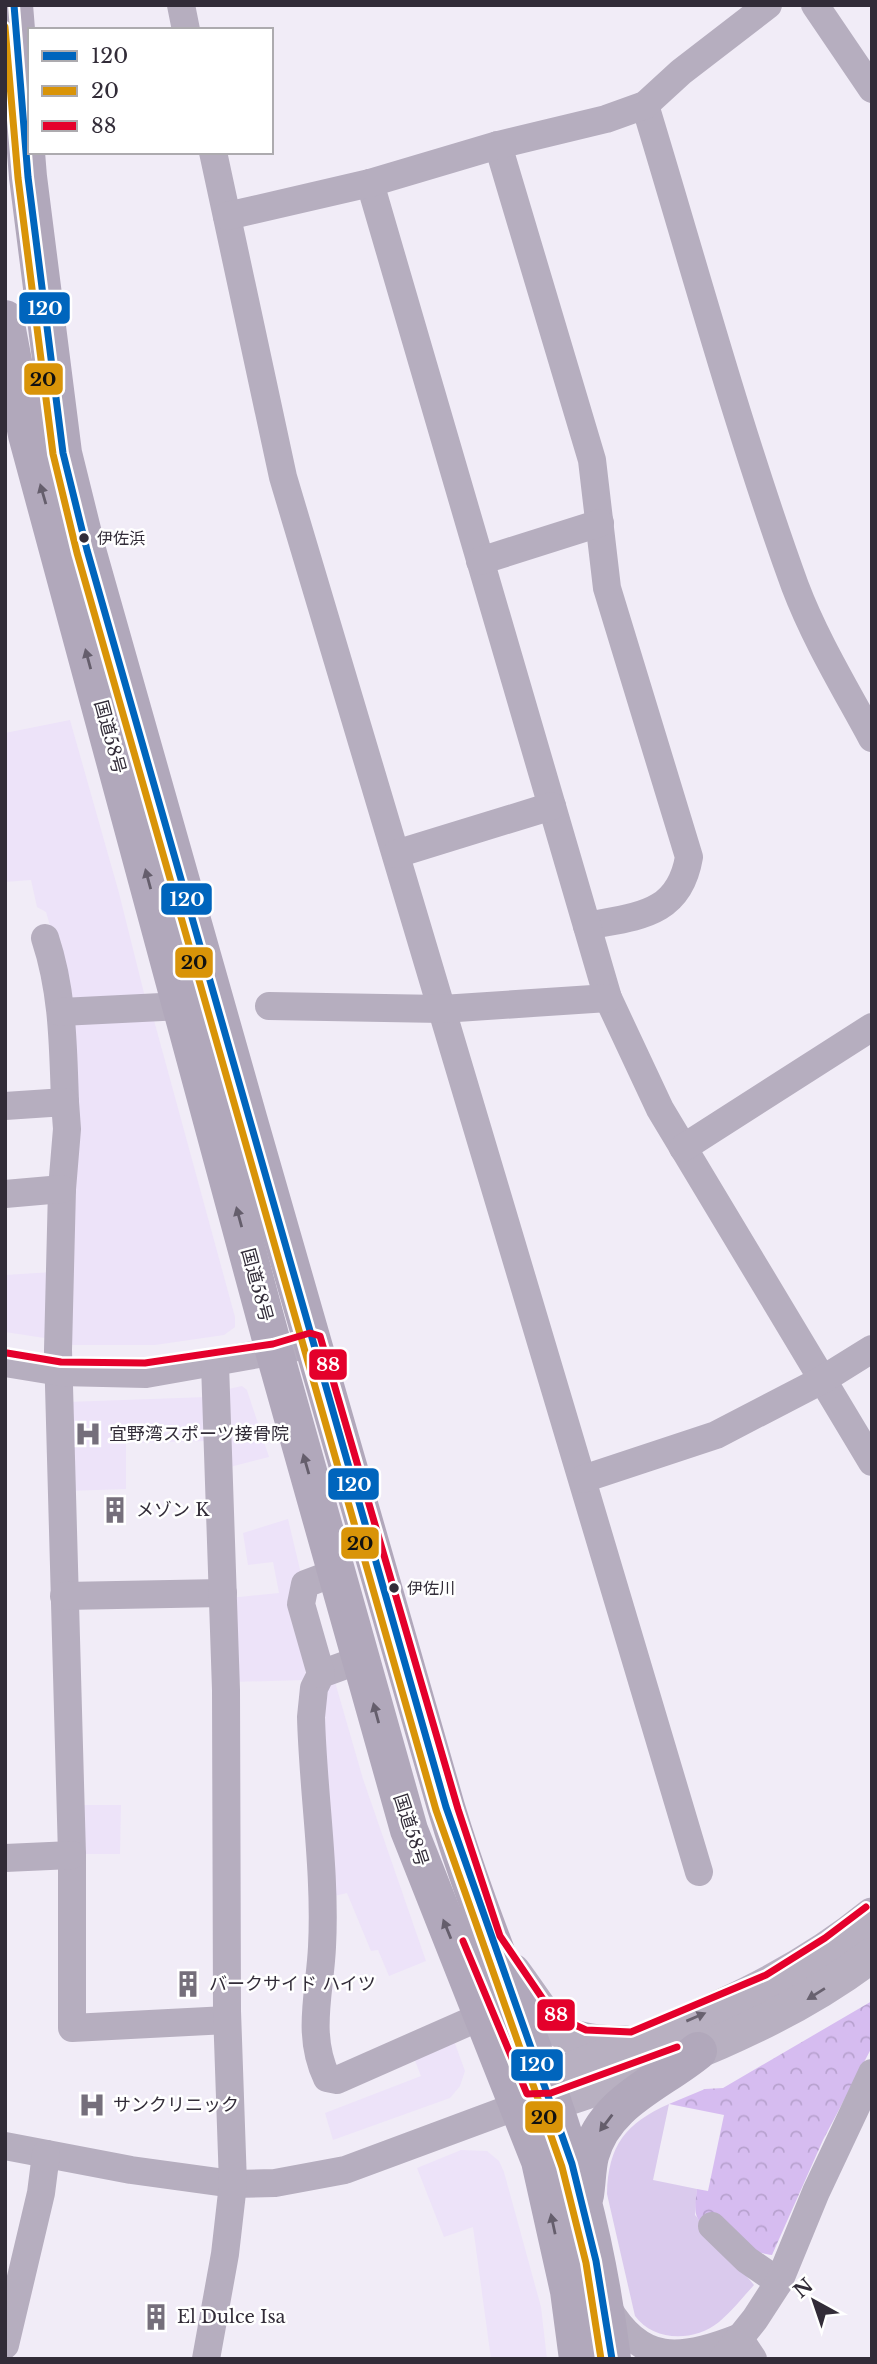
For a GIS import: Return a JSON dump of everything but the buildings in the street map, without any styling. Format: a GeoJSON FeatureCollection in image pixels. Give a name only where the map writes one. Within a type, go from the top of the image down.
{"type":"FeatureCollection","features":[{"type":"Feature","properties":{"kind":"highway","name":"国道58号"},"geometry":{"type":"LineString","coordinates":[[13,5],[35,240],[63,453],[84,538],[448,1812],[539,2096],[583,2202],[605,2303],[612,2359]]}},
{"type":"Feature","properties":{"kind":"highway"},"geometry":{"type":"LineString","coordinates":[[5,114],[18,79]]}},
{"type":"Feature","properties":{"kind":"highway"},"geometry":{"type":"LineString","coordinates":[[5,211],[22,223],[35,240]]}},
{"type":"Feature","properties":{"kind":"highway","name":"国道58号"},"geometry":{"type":"LineString","coordinates":[[5,319],[16,421],[182,1006],[275,1354],[409,1830],[482,2016],[539,2096],[540,2161],[569,2291],[578,2359]]}},
{"type":"Feature","properties":{"kind":"highway"},"geometry":{"type":"LineString","coordinates":[[583,2202],[589,2157],[599,2133],[612,2115],[636,2093],[674,2071],[698,2051]]}},
{"type":"Feature","properties":{"kind":"main road"},"geometry":{"type":"LineString","coordinates":[[539,2096],[633,2043],[771,1984],[831,1947],[872,1914]]}},
{"type":"Feature","properties":{"kind":"main road"},"geometry":{"type":"LineString","coordinates":[[490,1941],[552,2026],[583,2040],[633,2043]]}},
{"type":"Feature","properties":{"kind":"main road"},"geometry":{"type":"LineString","coordinates":[[539,2096],[698,2051],[790,2010],[872,1955]]}},
{"type":"Feature","properties":{"kind":"street"},"geometry":{"type":"LineString","coordinates":[[181,5],[186,28]]}},
{"type":"Feature","properties":{"kind":"street"},"geometry":{"type":"LineString","coordinates":[[227,216],[370,183],[498,145],[606,119],[645,105],[681,72],[768,5]]}},
{"type":"Feature","properties":{"kind":"street"},"geometry":{"type":"LineString","coordinates":[[815,5],[872,89]]}},
{"type":"Feature","properties":{"kind":"street"},"geometry":{"type":"LineString","coordinates":[[645,105],[755,465],[796,587],[820,641],[872,737]]}},
{"type":"Feature","properties":{"kind":"street"},"geometry":{"type":"LineString","coordinates":[[498,145],[592,460],[607,588],[690,857],[680,888],[671,900],[639,916],[587,926]]}},
{"type":"Feature","properties":{"kind":"street"},"geometry":{"type":"LineString","coordinates":[[213,154],[283,477],[699,1872]]}},
{"type":"Feature","properties":{"kind":"street"},"geometry":{"type":"LineString","coordinates":[[370,183],[608,998],[660,1110],[872,1462]]}},
{"type":"Feature","properties":{"kind":"street"},"geometry":{"type":"LineString","coordinates":[[480,561],[600,523]]}},
{"type":"Feature","properties":{"kind":"street"},"geometry":{"type":"LineString","coordinates":[[396,854],[552,806]]}},
{"type":"Feature","properties":{"kind":"street"},"geometry":{"type":"LineString","coordinates":[[45,938],[55,967],[61,1012],[67,1129],[62,1189],[60,1372],[72,1856],[72,2028],[228,2020]]}},
{"type":"Feature","properties":{"kind":"street"},"geometry":{"type":"LineString","coordinates":[[269,1006],[442,1009],[608,998]]}},
{"type":"Feature","properties":{"kind":"street"},"geometry":{"type":"LineString","coordinates":[[61,1012],[182,1006]]}},
{"type":"Feature","properties":{"kind":"street"},"geometry":{"type":"LineString","coordinates":[[683,1148],[872,1027]]}},
{"type":"Feature","properties":{"kind":"street"},"geometry":{"type":"LineString","coordinates":[[5,1106],[65,1102]]}},
{"type":"Feature","properties":{"kind":"street"},"geometry":{"type":"LineString","coordinates":[[5,1194],[62,1189]]}},
{"type":"Feature","properties":{"kind":"street"},"geometry":{"type":"LineString","coordinates":[[5,1363],[60,1372],[146,1374],[215,1364],[240,1357],[275,1354],[312,1343]]}},
{"type":"Feature","properties":{"kind":"street"},"geometry":{"type":"LineString","coordinates":[[583,1479],[716,1435],[822,1380],[872,1349]]}},
{"type":"Feature","properties":{"kind":"street"},"geometry":{"type":"LineString","coordinates":[[206,2359],[225,2254],[233,2184],[228,2020],[223,1593],[215,1364]]}},
{"type":"Feature","properties":{"kind":"street"},"geometry":{"type":"LineString","coordinates":[[337,1572],[305,1584],[301,1604],[321,1674],[314,1688],[311,1717],[322,1946],[314,2012],[322,2069],[327,2078],[337,2080],[482,2016]]}},
{"type":"Feature","properties":{"kind":"street"},"geometry":{"type":"LineString","coordinates":[[64,1596],[223,1593]]}},
{"type":"Feature","properties":{"kind":"street"},"geometry":{"type":"LineString","coordinates":[[321,1674],[362,1659]]}},
{"type":"Feature","properties":{"kind":"street"},"geometry":{"type":"LineString","coordinates":[[5,1858],[72,1856]]}},
{"type":"Feature","properties":{"kind":"street"},"geometry":{"type":"LineString","coordinates":[[605,2303],[620,2332],[638,2347],[659,2355],[741,2353],[755,2319],[779,2282],[816,2192],[872,2073]]}},
{"type":"Feature","properties":{"kind":"street"},"geometry":{"type":"LineString","coordinates":[[5,2146],[233,2184],[300,2179],[345,2170],[539,2096]]}},
{"type":"Feature","properties":{"kind":"street"},"geometry":{"type":"LineString","coordinates":[[5,2345],[41,2193],[46,2154]]}},
{"type":"Feature","properties":{"kind":"street"},"geometry":{"type":"LineString","coordinates":[[712,2226],[747,2260],[779,2282]]}},
{"type":"Feature","properties":{"kind":"shaded area"},"geometry":{"type":"Polygon","coordinates":[[[70,720],[119,893],[146,1001],[67,1005],[62,966],[46,912],[37,907],[31,880],[5,882],[5,733],[70,720]]]}},
{"type":"Feature","properties":{"kind":"shaded area"},"geometry":{"type":"Polygon","coordinates":[[[152,1013],[235,1317],[235,1327],[224,1335],[155,1345],[63,1345],[68,1016],[152,1013]]]}},
{"type":"Feature","properties":{"kind":"shaded area"},"geometry":{"type":"Polygon","coordinates":[[[53,1272],[51,1339],[5,1332],[5,1275],[53,1272]]]}},
{"type":"Feature","properties":{"kind":"shaded area"},"geometry":{"type":"Polygon","coordinates":[[[242,1386],[247,1390],[269,1457],[226,1468],[224,1390],[242,1386]]]}},
{"type":"Feature","properties":{"kind":"shaded area"},"geometry":{"type":"Polygon","coordinates":[[[207,1397],[208,1441],[126,1443],[126,1489],[68,1491],[67,1402],[207,1397]]]}},
{"type":"Feature","properties":{"kind":"shaded area"},"geometry":{"type":"Polygon","coordinates":[[[288,1519],[302,1578],[306,1680],[231,1682],[229,1598],[279,1593],[273,1562],[248,1565],[243,1533],[288,1519]]]}},
{"type":"Feature","properties":{"kind":"shaded area"},"geometry":{"type":"Polygon","coordinates":[[[333,1675],[363,1779],[426,1961],[389,1976],[378,1950],[371,1951],[347,1893],[326,1898],[320,1827],[326,1676],[333,1675]]]}},
{"type":"Feature","properties":{"kind":"shaded area"},"geometry":{"type":"Polygon","coordinates":[[[79,1805],[121,1805],[120,1854],[79,1854],[79,1805]]]}},
{"type":"Feature","properties":{"kind":"shaded area"},"geometry":{"type":"Polygon","coordinates":[[[453,2038],[465,2071],[460,2086],[450,2098],[333,2140],[325,2113],[421,2076],[412,2053],[453,2038]]]}},
{"type":"Feature","properties":{"kind":"shaded area"},"geometry":{"type":"Polygon","coordinates":[[[669,2104],[653,2180],[697,2189],[695,2215],[754,2285],[719,2322],[709,2329],[686,2336],[663,2335],[643,2325],[635,2316],[607,2194],[611,2162],[622,2138],[641,2119],[669,2104]]]}},
{"type":"Feature","properties":{"kind":"shaded area"},"geometry":{"type":"Polygon","coordinates":[[[461,2150],[487,2151],[499,2161],[504,2172],[541,2307],[547,2359],[491,2359],[473,2227],[444,2237],[417,2168],[461,2150]]]}},
{"type":"Feature","properties":{"kind":"green space"},"geometry":{"type":"Polygon","coordinates":[[[872,2001],[872,2047],[823,2140],[772,2255],[742,2247],[710,2231],[697,2217],[695,2204],[697,2189],[708,2191],[724,2115],[669,2104],[705,2089],[723,2088],[872,2001]]]}},
{"type":"Feature","properties":{"kind":"transit line","name":"120"},"geometry":{"type":"LineString","coordinates":[[14,5],[28,177],[63,453],[87,550],[446,1807],[572,2164],[596,2261],[612,2359]]}},
{"type":"Feature","properties":{"kind":"transit line","name":"20"},"geometry":{"type":"LineString","coordinates":[[5,27],[18,178],[53,454],[77,553],[436,1810],[562,2167],[586,2263],[601,2359]]}},
{"type":"Feature","properties":{"kind":"transit line","name":"88"},"geometry":{"type":"LineString","coordinates":[[7,1353],[61,1362],[145,1363],[273,1344],[310,1333],[320,1336],[458,1809],[500,1936],[558,2017],[586,2030],[631,2032],[766,1975],[825,1938],[866,1907]]}},
{"type":"Feature","properties":{"kind":"transit line","name":"88"},"geometry":{"type":"LineString","coordinates":[[463,1941],[527,2094],[551,2093],[677,2047]]}},
{"type":"Feature","properties":{"kind":"place","name":"伊佐浜"},"geometry":{"type":"Point","coordinates":[84,538]}},
{"type":"Feature","properties":{"kind":"place","name":"宜野湾スポーツ接骨院"},"geometry":{"type":"Point","coordinates":[88,1434]}},
{"type":"Feature","properties":{"kind":"place","name":"メゾン K"},"geometry":{"type":"Point","coordinates":[115,1510]}},
{"type":"Feature","properties":{"kind":"place","name":"伊佐川"},"geometry":{"type":"Point","coordinates":[394,1588]}},
{"type":"Feature","properties":{"kind":"place","name":"バークサイド ハイツ"},"geometry":{"type":"Point","coordinates":[188,1984]}},
{"type":"Feature","properties":{"kind":"place","name":"サンクリニック"},"geometry":{"type":"Point","coordinates":[92,2105]}},
{"type":"Feature","properties":{"kind":"place","name":"El Dulce Isa"},"geometry":{"type":"Point","coordinates":[156,2317]}}]}
